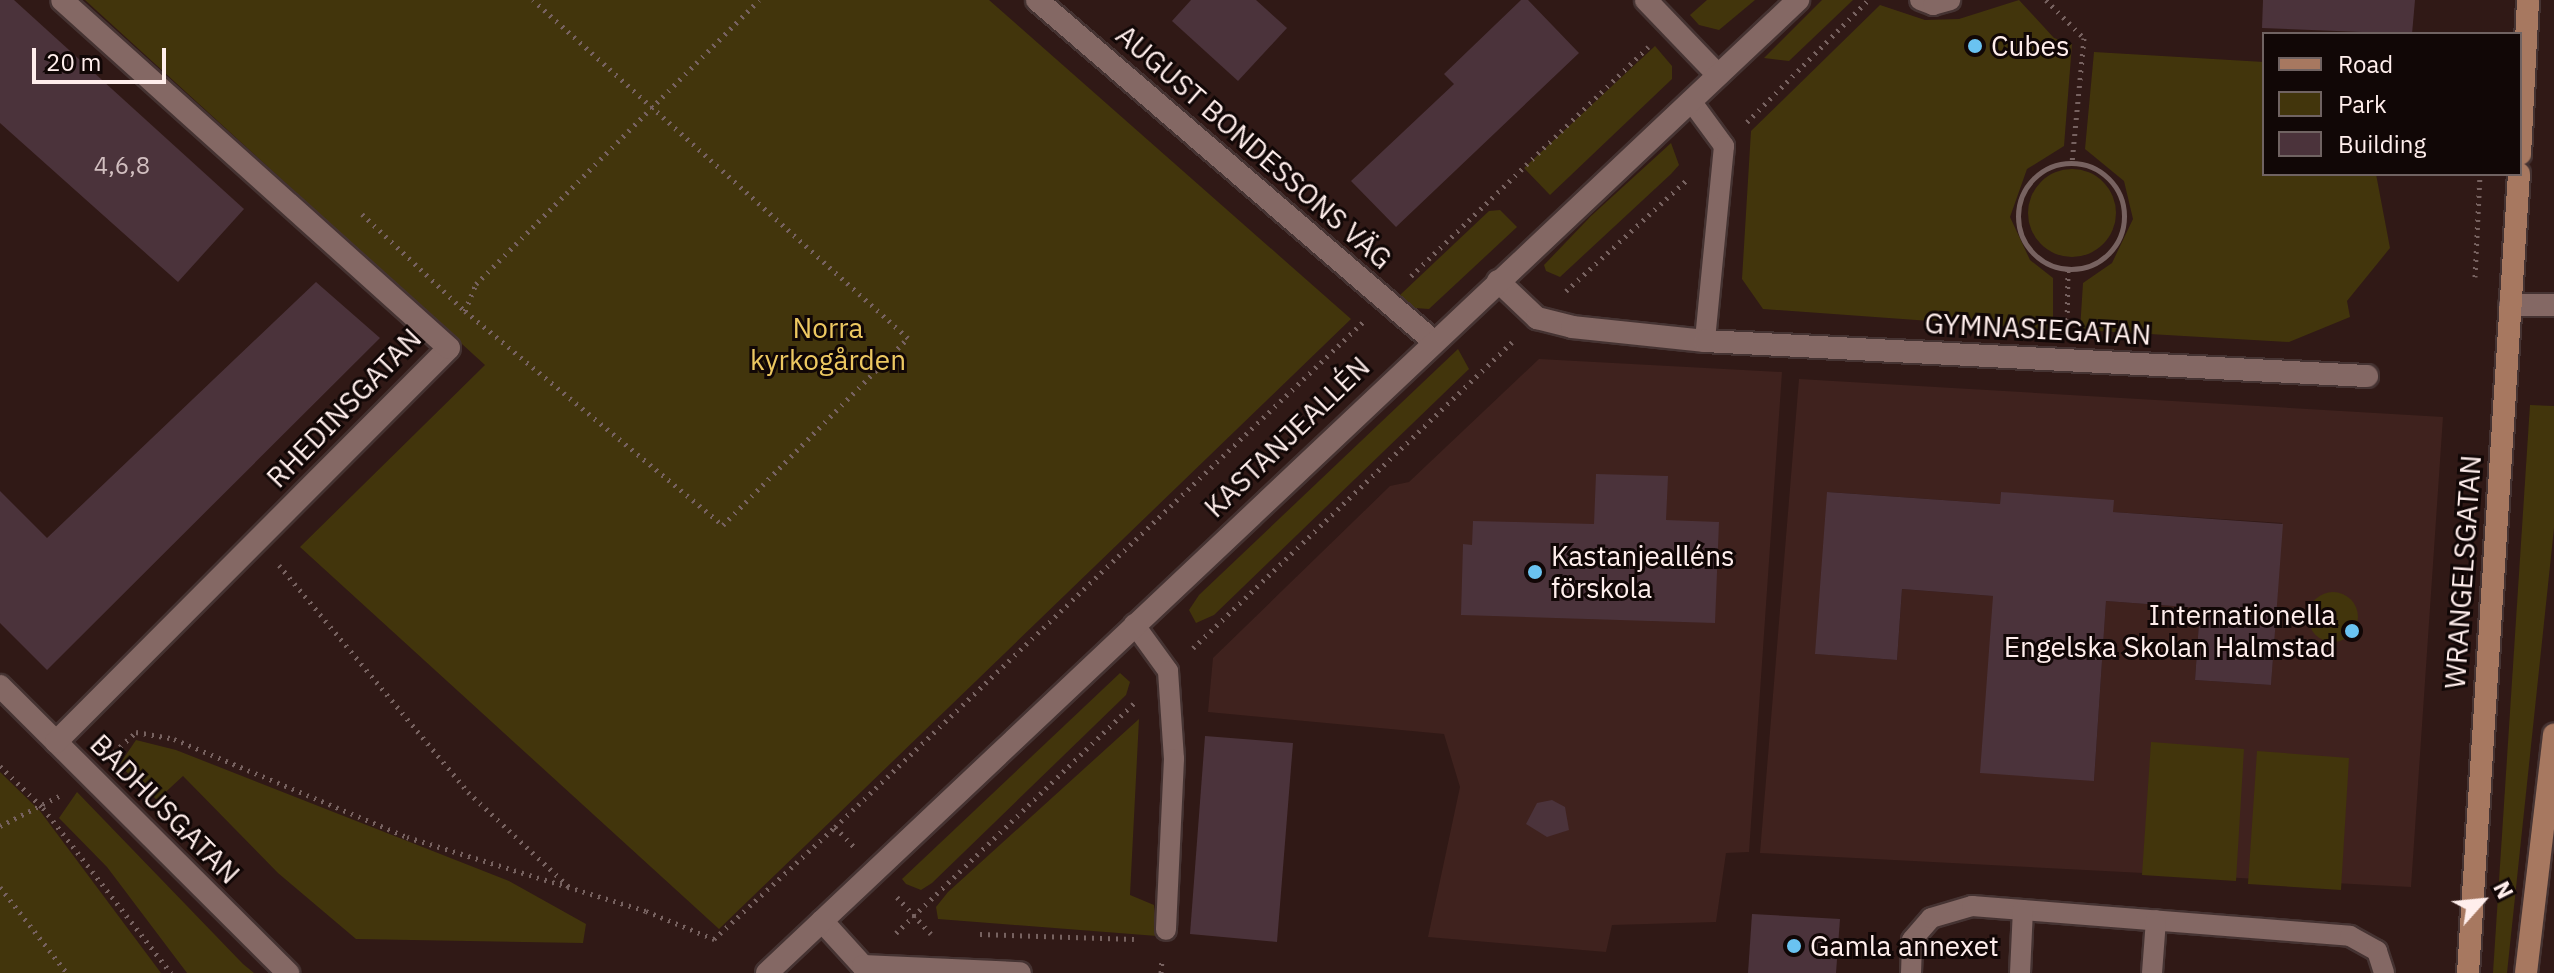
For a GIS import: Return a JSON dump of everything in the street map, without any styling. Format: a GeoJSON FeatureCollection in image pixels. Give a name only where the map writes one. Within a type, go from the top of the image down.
{"type":"FeatureCollection","features":[{"type":"Feature","properties":{"kind":"main road"},"geometry":{"type":"LineString","coordinates":[[2522,116],[2528,0]]}},
{"type":"Feature","properties":{"kind":"main road","name":"WRANGELSGATAN"},"geometry":{"type":"LineString","coordinates":[[2468,973],[2519,176]]}},
{"type":"Feature","properties":{"kind":"main road"},"geometry":{"type":"LineString","coordinates":[[2526,973],[2554,735]]}},
{"type":"Feature","properties":{"kind":"street","name":"RHEDINSGATAN"},"geometry":{"type":"LineString","coordinates":[[56,742],[449,348],[62,0]]}},
{"type":"Feature","properties":{"kind":"street","name":"AUGUST BONDESSONS VÄG"},"geometry":{"type":"LineString","coordinates":[[1037,0],[1432,340]]}},
{"type":"Feature","properties":{"kind":"street"},"geometry":{"type":"LineString","coordinates":[[1646,0],[1718,75]]}},
{"type":"Feature","properties":{"kind":"street","name":"KASTANJEALLÉN"},"geometry":{"type":"LineString","coordinates":[[822,921],[1432,340],[1798,0]]}},
{"type":"Feature","properties":{"kind":"street","name":"GYMNASIEGATAN"},"geometry":{"type":"LineString","coordinates":[[1498,281],[1537,318],[1572,327],[1705,341],[2367,376]]}},
{"type":"Feature","properties":{"kind":"street"},"geometry":{"type":"LineString","coordinates":[[2510,305],[2554,305]]}},
{"type":"Feature","properties":{"kind":"street","name":"BADHUSGATAN"},"geometry":{"type":"LineString","coordinates":[[0,686],[288,973]]}},
{"type":"Feature","properties":{"kind":"street"},"geometry":{"type":"LineString","coordinates":[[767,973],[822,921],[863,966],[1020,973]]}},
{"type":"Feature","properties":{"kind":"lane"},"geometry":{"type":"LineString","coordinates":[[1920,0],[1933,5],[1950,0]]}},
{"type":"Feature","properties":{"kind":"lane"},"geometry":{"type":"LineString","coordinates":[[1691,101],[1724,146],[1705,341]]}},
{"type":"Feature","properties":{"kind":"lane"},"geometry":{"type":"LineString","coordinates":[[1134,624],[1168,671],[1174,759],[1157,935]]}},
{"type":"Feature","properties":{"kind":"lane"},"geometry":{"type":"LineString","coordinates":[[1911,973],[1912,940],[1931,918],[1972,906],[2350,936],[2377,951],[2384,973]]}},
{"type":"Feature","properties":{"kind":"lane"},"geometry":{"type":"LineString","coordinates":[[2020,973],[2023,910]]}},
{"type":"Feature","properties":{"kind":"lane"},"geometry":{"type":"LineString","coordinates":[[2152,973],[2156,920]]}},
{"type":"Feature","properties":{"kind":"path"},"geometry":{"type":"LineString","coordinates":[[362,214],[465,311],[723,525],[908,338],[533,0]]}},
{"type":"Feature","properties":{"kind":"path"},"geometry":{"type":"LineString","coordinates":[[465,311],[476,284],[759,0]]}},
{"type":"Feature","properties":{"kind":"path"},"geometry":{"type":"LineString","coordinates":[[2046,0],[2084,38],[2072,163]]}},
{"type":"Feature","properties":{"kind":"path"},"geometry":{"type":"LineString","coordinates":[[1404,285],[1652,43]]}},
{"type":"Feature","properties":{"kind":"path"},"geometry":{"type":"LineString","coordinates":[[2072,163],[2102,172],[2115,185],[2125,219],[2110,252],[2096,264],[2068,269],[2032,253],[2017,223],[2024,190],[2035,176],[2072,163]]}},
{"type":"Feature","properties":{"kind":"path"},"geometry":{"type":"LineString","coordinates":[[2066,360],[2068,269]]}},
{"type":"Feature","properties":{"kind":"path"},"geometry":{"type":"LineString","coordinates":[[863,966],[1537,318]]}},
{"type":"Feature","properties":{"kind":"path"},"geometry":{"type":"LineString","coordinates":[[0,826],[43,808],[88,777],[136,732],[174,739],[407,837],[714,939],[1361,324]]}},
{"type":"Feature","properties":{"kind":"path"},"geometry":{"type":"LineString","coordinates":[[259,540],[415,734],[571,889]]}},
{"type":"Feature","properties":{"kind":"path"},"geometry":{"type":"LineString","coordinates":[[0,766],[43,808],[171,973]]}},
{"type":"Feature","properties":{"kind":"path"},"geometry":{"type":"LineString","coordinates":[[835,827],[913,916],[932,934],[946,936]]}},
{"type":"Feature","properties":{"kind":"path"},"geometry":{"type":"LineString","coordinates":[[0,887],[67,973]]}},
{"type":"Feature","properties":{"kind":"path"},"geometry":{"type":"LineString","coordinates":[[971,936],[1157,935]]}},
{"type":"Feature","properties":{"kind":"shaded area","name":"Kastanjealléns förskola"},"geometry":{"type":"Polygon","coordinates":[[[1539,359],[1782,372],[1749,852],[1726,853],[1716,922],[1612,925],[1606,952],[1428,937],[1460,787],[1444,734],[1208,712],[1213,658],[1390,486],[1409,482],[1539,359]]]}},
{"type":"Feature","properties":{"kind":"shaded area","name":"Internationella Engelska Skolan Halmstad"},"geometry":{"type":"Polygon","coordinates":[[[1799,379],[2443,417],[2411,887],[1760,853],[1799,379]],[[1828,492],[1816,654],[1897,660],[1902,589],[1993,596],[2094,781],[2106,601],[2200,608],[2195,680],[2271,685],[2282,523],[2113,512],[2001,492],[2000,504],[1828,492]]]}},
{"type":"Feature","properties":{"kind":"green space","name":"Norra kyrkogården"},"geometry":{"type":"Polygon","coordinates":[[[85,0],[989,0],[1351,319],[719,929],[300,547],[485,365],[85,0]]]}},
{"type":"Feature","properties":{"kind":"green space"},"geometry":{"type":"Polygon","coordinates":[[[1707,0],[1755,0],[1719,30],[1699,25],[1690,15],[1707,0]]]}},
{"type":"Feature","properties":{"kind":"green space"},"geometry":{"type":"Polygon","coordinates":[[[1822,0],[1853,0],[1789,61],[1764,58],[1822,0]]]}},
{"type":"Feature","properties":{"kind":"green space"},"geometry":{"type":"Polygon","coordinates":[[[2019,0],[2054,38],[2072,44],[2064,146],[2027,169],[2010,217],[2030,260],[2053,278],[2053,330],[1763,309],[1742,279],[1751,131],[1880,5],[1925,20],[1959,19],[2019,0]]]}},
{"type":"Feature","properties":{"kind":"green space"},"geometry":{"type":"Polygon","coordinates":[[[1655,46],[1672,66],[1672,79],[1550,195],[1524,168],[1655,46]]]}},
{"type":"Feature","properties":{"kind":"green space"},"geometry":{"type":"Polygon","coordinates":[[[2094,52],[2262,62],[2262,176],[2376,176],[2390,248],[2347,301],[2350,317],[2289,342],[2080,330],[2083,283],[2112,263],[2133,219],[2124,181],[2085,149],[2094,52]]]}},
{"type":"Feature","properties":{"kind":"green space"},"geometry":{"type":"Polygon","coordinates":[[[1671,143],[1679,165],[1671,174],[1560,277],[1546,271],[1544,265],[1591,216],[1671,143]]]}},
{"type":"Feature","properties":{"kind":"green space"},"geometry":{"type":"Polygon","coordinates":[[[2063,169],[2081,169],[2097,176],[2109,188],[2116,204],[2116,222],[2109,238],[2097,250],[2081,257],[2063,257],[2047,250],[2035,238],[2028,222],[2028,204],[2035,188],[2047,176],[2063,169]]]}},
{"type":"Feature","properties":{"kind":"green space"},"geometry":{"type":"Polygon","coordinates":[[[1500,210],[1517,227],[1429,309],[1401,307],[1400,295],[1489,211],[1500,210]]]}},
{"type":"Feature","properties":{"kind":"green space"},"geometry":{"type":"Polygon","coordinates":[[[1458,349],[1469,369],[1214,615],[1196,623],[1189,610],[1199,595],[1458,349]]]}},
{"type":"Feature","properties":{"kind":"green space"},"geometry":{"type":"Polygon","coordinates":[[[2530,405],[2554,406],[2554,528],[2507,973],[2493,973],[2530,405]]]}},
{"type":"Feature","properties":{"kind":"green space"},"geometry":{"type":"Polygon","coordinates":[[[2333,592],[2351,599],[2358,617],[2351,635],[2333,642],[2315,635],[2308,617],[2315,599],[2333,592]]]}},
{"type":"Feature","properties":{"kind":"green space"},"geometry":{"type":"Polygon","coordinates":[[[1120,673],[1130,682],[1126,695],[932,883],[921,890],[906,884],[902,879],[1120,673]]]}},
{"type":"Feature","properties":{"kind":"green space"},"geometry":{"type":"Polygon","coordinates":[[[1139,719],[1130,895],[1154,905],[1157,936],[938,919],[936,907],[948,892],[1139,719]]]}},
{"type":"Feature","properties":{"kind":"green space"},"geometry":{"type":"Polygon","coordinates":[[[136,740],[176,750],[509,881],[586,924],[583,943],[356,939],[278,873],[183,776],[157,800],[119,765],[136,740]]]}},
{"type":"Feature","properties":{"kind":"green space"},"geometry":{"type":"Polygon","coordinates":[[[2151,742],[2244,749],[2236,881],[2142,875],[2151,742]]]}},
{"type":"Feature","properties":{"kind":"green space"},"geometry":{"type":"Polygon","coordinates":[[[2257,751],[2349,758],[2341,890],[2248,884],[2257,751]]]}},
{"type":"Feature","properties":{"kind":"green space"},"geometry":{"type":"Polygon","coordinates":[[[0,772],[40,811],[161,973],[0,973],[0,772]]]}},
{"type":"Feature","properties":{"kind":"green space"},"geometry":{"type":"Polygon","coordinates":[[[77,792],[254,973],[187,973],[107,867],[59,818],[77,792]]]}},
{"type":"Feature","properties":{"kind":"building"},"geometry":{"type":"Polygon","coordinates":[[[0,0],[14,0],[244,209],[178,282],[0,123],[0,0]]]}},
{"type":"Feature","properties":{"kind":"building"},"geometry":{"type":"Polygon","coordinates":[[[1191,0],[1256,0],[1287,28],[1238,81],[1172,21],[1191,0]]]}},
{"type":"Feature","properties":{"kind":"building"},"geometry":{"type":"Polygon","coordinates":[[[1521,0],[1528,0],[1579,53],[1396,227],[1351,181],[1454,84],[1444,74],[1521,0]]]}},
{"type":"Feature","properties":{"kind":"building"},"geometry":{"type":"Polygon","coordinates":[[[2263,0],[2415,0],[2412,32],[2262,28],[2263,0]]]}},
{"type":"Feature","properties":{"kind":"building"},"geometry":{"type":"Polygon","coordinates":[[[316,282],[380,338],[47,670],[0,623],[0,491],[47,538],[316,282]]]}},
{"type":"Feature","properties":{"kind":"building"},"geometry":{"type":"Polygon","coordinates":[[[1596,474],[1668,476],[1666,520],[1719,522],[1715,623],[1461,615],[1463,544],[1472,545],[1473,521],[1594,524],[1596,474]]]}},
{"type":"Feature","properties":{"kind":"building"},"geometry":{"type":"Polygon","coordinates":[[[1827,492],[2000,504],[2001,492],[2114,500],[2113,512],[2283,524],[2271,685],[2195,680],[2200,608],[2106,601],[2094,781],[1980,773],[1993,596],[1902,589],[1897,660],[1815,654],[1827,492]]]}},
{"type":"Feature","properties":{"kind":"building"},"geometry":{"type":"Polygon","coordinates":[[[1205,736],[1293,743],[1277,942],[1190,934],[1205,736]]]}},
{"type":"Feature","properties":{"kind":"building"},"geometry":{"type":"Polygon","coordinates":[[[1552,800],[1565,807],[1569,830],[1547,837],[1526,824],[1537,803],[1552,800]]]}},
{"type":"Feature","properties":{"kind":"building","name":"Gamla annexet"},"geometry":{"type":"Polygon","coordinates":[[[1752,914],[1840,919],[1836,973],[1748,973],[1752,914]]]}},
{"type":"Feature","properties":{"kind":"place","name":"Cubes"},"geometry":{"type":"Point","coordinates":[1975,46]}},
{"type":"Feature","properties":{"kind":"place","name":"Kastanjealléns förskola"},"geometry":{"type":"Point","coordinates":[1535,572]}},
{"type":"Feature","properties":{"kind":"place","name":"Internationella Engelska Skolan Halmstad"},"geometry":{"type":"Point","coordinates":[2352,631]}},
{"type":"Feature","properties":{"kind":"place","name":"Gamla annexet"},"geometry":{"type":"Point","coordinates":[1794,946]}}]}
